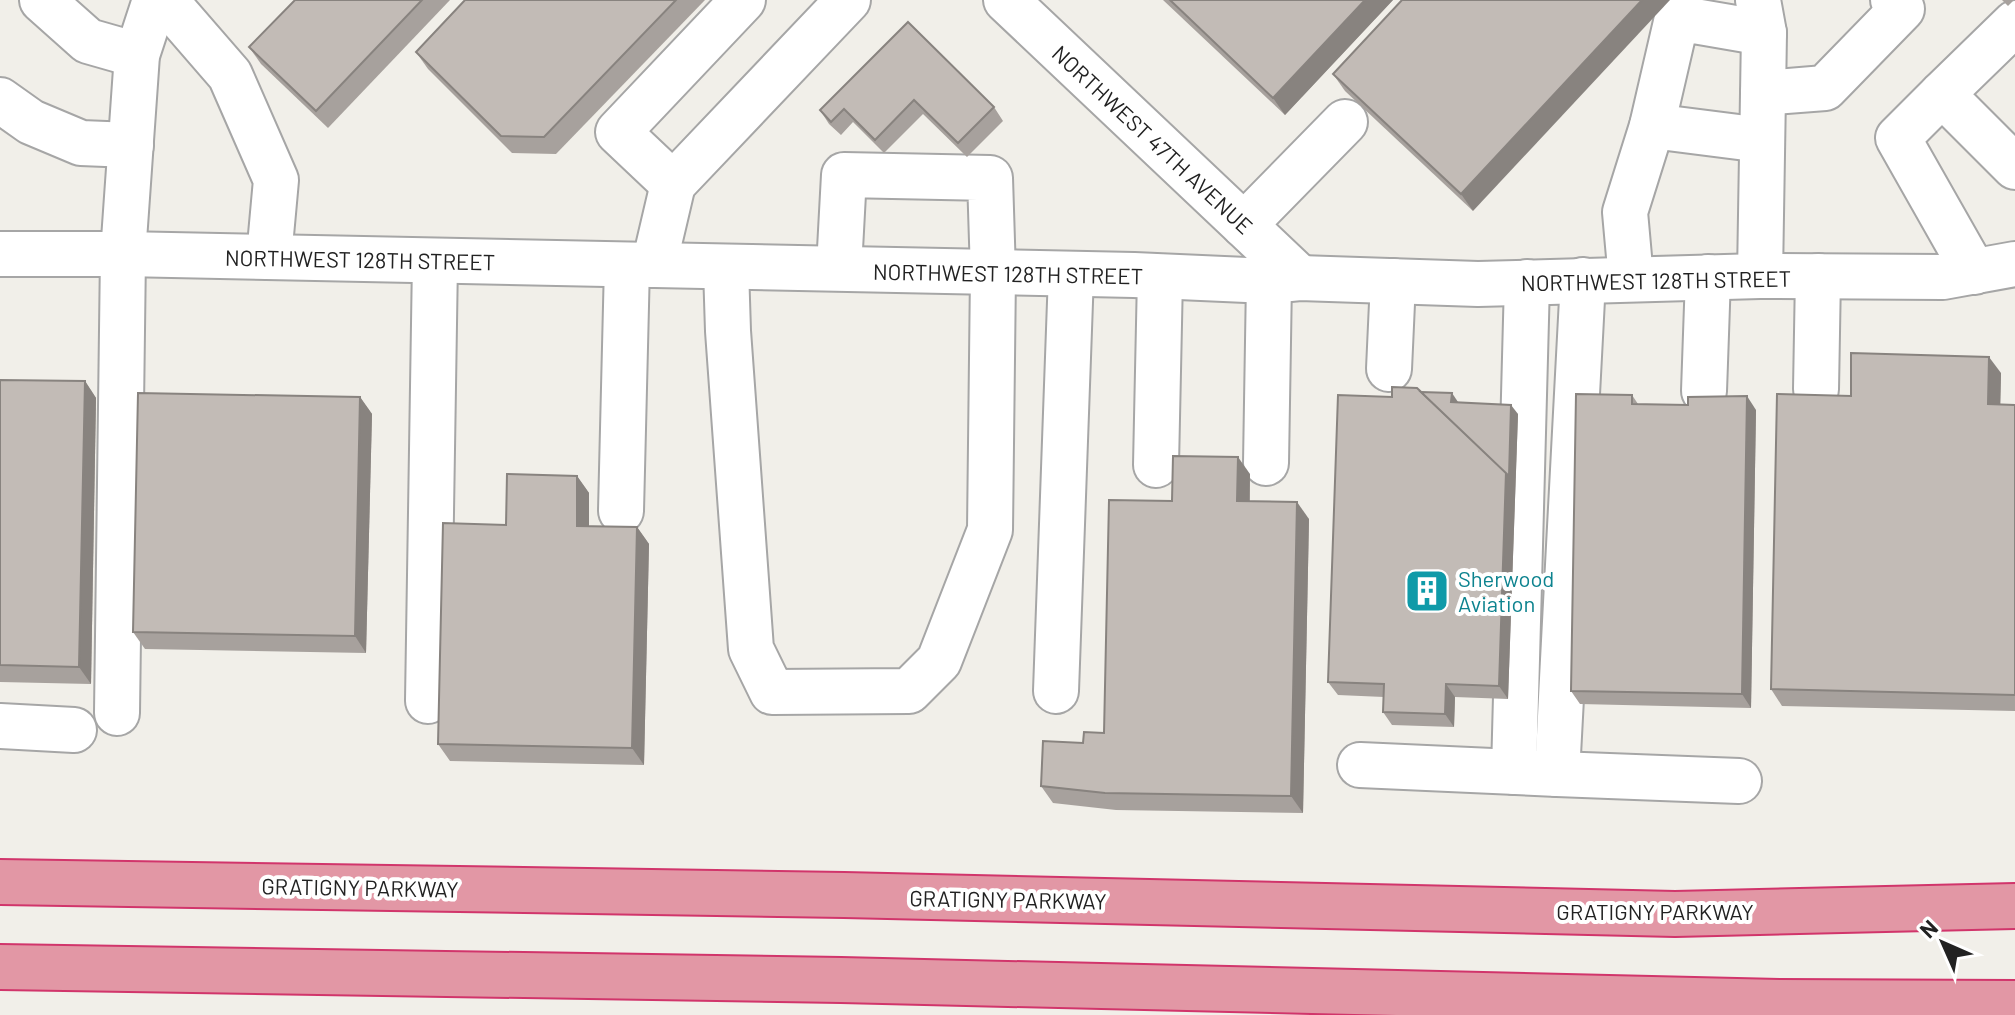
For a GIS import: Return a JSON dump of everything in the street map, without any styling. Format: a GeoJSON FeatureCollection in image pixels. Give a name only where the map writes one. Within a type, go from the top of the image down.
{"type":"FeatureCollection","features":[{"type":"Feature","properties":{"kind":"highway","name":"GRATIGNY PARKWAY"},"geometry":{"type":"LineString","coordinates":[[0,882],[876,896],[1675,914],[2015,906]]}},
{"type":"Feature","properties":{"kind":"highway"},"geometry":{"type":"LineString","coordinates":[[0,967],[873,981],[1781,1002],[2015,1003]]}},
{"type":"Feature","properties":{"kind":"street"},"geometry":{"type":"LineString","coordinates":[[42,0],[88,41],[137,55]]}},
{"type":"Feature","properties":{"kind":"street"},"geometry":{"type":"LineString","coordinates":[[117,713],[123,254],[137,55],[155,0]]}},
{"type":"Feature","properties":{"kind":"street"},"geometry":{"type":"LineString","coordinates":[[165,0],[230,75],[276,180],[269,257]]}},
{"type":"Feature","properties":{"kind":"street"},"geometry":{"type":"LineString","coordinates":[[673,184],[618,132],[743,0]]}},
{"type":"Feature","properties":{"kind":"street"},"geometry":{"type":"LineString","coordinates":[[621,511],[641,265],[673,184],[848,0]]}},
{"type":"Feature","properties":{"kind":"street"},"geometry":{"type":"LineString","coordinates":[[1763,93],[1825,88],[1902,9],[1893,0]]}},
{"type":"Feature","properties":{"kind":"street","name":"NORTHWEST 47TH AVENUE"},"geometry":{"type":"LineString","coordinates":[[1028,7],[1244,225],[1285,280]]}},
{"type":"Feature","properties":{"kind":"street"},"geometry":{"type":"LineString","coordinates":[[1631,279],[1625,212],[1652,126],[1677,18],[1761,9],[1760,276]]}},
{"type":"Feature","properties":{"kind":"street"},"geometry":{"type":"LineString","coordinates":[[1994,268],[1898,138],[2015,23]]}},
{"type":"Feature","properties":{"kind":"street"},"geometry":{"type":"LineString","coordinates":[[1942,94],[2015,167]]}},
{"type":"Feature","properties":{"kind":"street"},"geometry":{"type":"LineString","coordinates":[[0,100],[31,122],[81,143],[131,145]]}},
{"type":"Feature","properties":{"kind":"street"},"geometry":{"type":"LineString","coordinates":[[1244,225],[1345,122]]}},
{"type":"Feature","properties":{"kind":"street"},"geometry":{"type":"LineString","coordinates":[[1652,126],[1762,140]]}},
{"type":"Feature","properties":{"kind":"street"},"geometry":{"type":"LineString","coordinates":[[726,268],[751,649],[772,692],[909,691],[939,661],[990,530],[993,273],[990,178],[844,175],[839,268]]}},
{"type":"Feature","properties":{"kind":"street","name":"NORTHWEST 128TH STREET"},"geometry":{"type":"LineString","coordinates":[[0,254],[839,268],[1285,280],[1527,282],[1760,276],[1943,277],[1994,268]]}},
{"type":"Feature","properties":{"kind":"street"},"geometry":{"type":"LineString","coordinates":[[428,701],[435,261]]}},
{"type":"Feature","properties":{"kind":"street"},"geometry":{"type":"LineString","coordinates":[[1056,691],[1071,274]]}},
{"type":"Feature","properties":{"kind":"street"},"geometry":{"type":"LineString","coordinates":[[1816,389],[1818,276]]}},
{"type":"Feature","properties":{"kind":"street"},"geometry":{"type":"LineString","coordinates":[[1156,465],[1160,277]]}},
{"type":"Feature","properties":{"kind":"street"},"geometry":{"type":"LineString","coordinates":[[1704,391],[1708,277]]}},
{"type":"Feature","properties":{"kind":"street"},"geometry":{"type":"LineString","coordinates":[[1266,463],[1285,280]]}},
{"type":"Feature","properties":{"kind":"street"},"geometry":{"type":"LineString","coordinates":[[1557,774],[1583,280]]}},
{"type":"Feature","properties":{"kind":"street"},"geometry":{"type":"LineString","coordinates":[[1389,369],[1393,281]]}},
{"type":"Feature","properties":{"kind":"street"},"geometry":{"type":"LineString","coordinates":[[1514,772],[1527,282]]}},
{"type":"Feature","properties":{"kind":"street"},"geometry":{"type":"LineString","coordinates":[[0,726],[74,730]]}},
{"type":"Feature","properties":{"kind":"street"},"geometry":{"type":"LineString","coordinates":[[1360,765],[1739,781]]}},
{"type":"Feature","properties":{"kind":"building"},"geometry":{"type":"Polygon","coordinates":[[[295,0],[422,0],[316,111],[249,47],[295,0]]]}},
{"type":"Feature","properties":{"kind":"building"},"geometry":{"type":"Polygon","coordinates":[[[465,0],[676,0],[544,137],[501,136],[416,52],[465,0]]]}},
{"type":"Feature","properties":{"kind":"building"},"geometry":{"type":"Polygon","coordinates":[[[1170,0],[1365,0],[1273,98],[1170,0]]]}},
{"type":"Feature","properties":{"kind":"building"},"geometry":{"type":"Polygon","coordinates":[[[1402,0],[1642,0],[1461,194],[1333,74],[1402,0]]]}},
{"type":"Feature","properties":{"kind":"building"},"geometry":{"type":"Polygon","coordinates":[[[908,22],[994,107],[958,143],[914,100],[875,140],[844,109],[831,122],[820,110],[908,22]]]}},
{"type":"Feature","properties":{"kind":"building"},"geometry":{"type":"Polygon","coordinates":[[[1851,353],[1989,357],[1988,404],[2015,405],[2015,695],[1771,689],[1777,394],[1851,396],[1851,353]]]}},
{"type":"Feature","properties":{"kind":"building"},"geometry":{"type":"Polygon","coordinates":[[[0,380],[85,381],[79,667],[0,665],[0,380]]]}},
{"type":"Feature","properties":{"kind":"building","name":"Sherwood Aviation"},"geometry":{"type":"Polygon","coordinates":[[[1392,387],[1417,388],[1506,472],[1499,686],[1446,684],[1445,714],[1383,712],[1384,684],[1328,682],[1338,395],[1392,397],[1392,387]]]}},
{"type":"Feature","properties":{"kind":"building"},"geometry":{"type":"Polygon","coordinates":[[[1421,392],[1452,393],[1451,402],[1511,405],[1509,476],[1421,392]]]}},
{"type":"Feature","properties":{"kind":"building"},"geometry":{"type":"Polygon","coordinates":[[[138,393],[360,397],[355,636],[133,632],[138,393]]]}},
{"type":"Feature","properties":{"kind":"building"},"geometry":{"type":"Polygon","coordinates":[[[1576,394],[1632,395],[1632,404],[1688,405],[1688,397],[1747,396],[1742,694],[1571,691],[1576,394]]]}},
{"type":"Feature","properties":{"kind":"building"},"geometry":{"type":"Polygon","coordinates":[[[1173,456],[1238,457],[1237,501],[1297,502],[1291,796],[1105,793],[1041,786],[1043,741],[1083,743],[1084,732],[1104,733],[1109,500],[1172,501],[1173,456]]]}},
{"type":"Feature","properties":{"kind":"building"},"geometry":{"type":"Polygon","coordinates":[[[507,474],[577,476],[577,526],[637,527],[632,748],[438,744],[443,523],[506,525],[507,474]]]}},
{"type":"Feature","properties":{"kind":"place","name":"Sherwood Aviation"},"geometry":{"type":"Point","coordinates":[1427,591]}}]}
